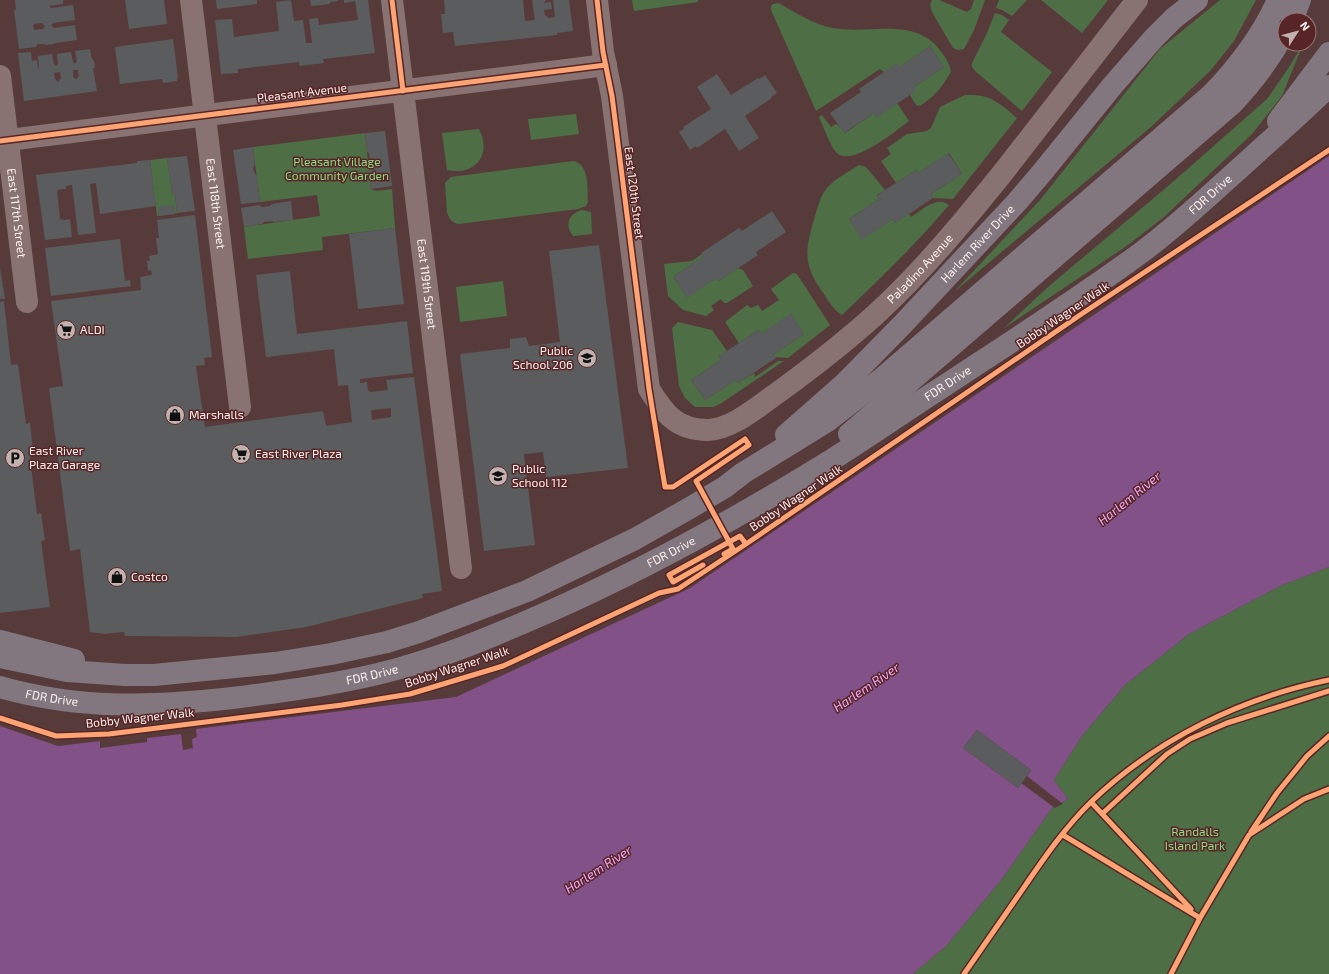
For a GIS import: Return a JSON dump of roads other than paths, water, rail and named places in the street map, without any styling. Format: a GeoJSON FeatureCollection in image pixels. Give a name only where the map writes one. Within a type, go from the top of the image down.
{"type":"FeatureCollection","features":[{"type":"Feature","properties":{"kind":"highway","name":"Harlem River Drive"},"geometry":{"type":"LineString","coordinates":[[743,473],[845,383],[902,325],[1021,198],[1112,85],[1154,38],[1174,18],[1197,0]]}},
{"type":"Feature","properties":{"kind":"highway"},"geometry":{"type":"LineString","coordinates":[[0,657],[67,671],[125,676],[161,675],[275,663],[331,654],[387,642],[419,632],[527,591],[635,539],[688,510],[725,487],[743,473],[826,422],[880,380],[1199,106],[1245,57],[1261,33],[1278,0]]}},
{"type":"Feature","properties":{"kind":"highway"},"geometry":{"type":"LineString","coordinates":[[1295,12],[1300,0]]}},
{"type":"Feature","properties":{"kind":"highway"},"geometry":{"type":"LineString","coordinates":[[787,486],[920,374],[1224,112],[1243,93],[1264,67],[1277,45]]}},
{"type":"Feature","properties":{"kind":"highway"},"geometry":{"type":"LineString","coordinates":[[1250,159],[1329,52]]}},
{"type":"Feature","properties":{"kind":"highway"},"geometry":{"type":"LineString","coordinates":[[1250,159],[1307,108],[1329,86]]}},
{"type":"Feature","properties":{"kind":"highway","name":"FDR Drive"},"geometry":{"type":"LineString","coordinates":[[0,687],[35,696],[95,703],[157,705],[225,698],[338,683],[397,669],[454,651],[505,631],[586,595],[673,551],[834,458],[1140,254],[1185,218],[1250,159]]}},
{"type":"Feature","properties":{"kind":"highway"},"geometry":{"type":"LineString","coordinates":[[0,641],[45,652],[125,676]]}},
{"type":"Feature","properties":{"kind":"street","name":"East 118th Street"},"geometry":{"type":"LineString","coordinates":[[191,0],[240,407]]}},
{"type":"Feature","properties":{"kind":"street","name":"East 119th Street"},"geometry":{"type":"LineString","coordinates":[[392,0],[461,568]]}},
{"type":"Feature","properties":{"kind":"street","name":"East 120th Street"},"geometry":{"type":"LineString","coordinates":[[597,0],[612,96],[649,389]]}},
{"type":"Feature","properties":{"kind":"street","name":"Paladino Avenue"},"geometry":{"type":"LineString","coordinates":[[649,389],[664,412],[679,424],[688,428],[716,429],[726,426],[751,412],[813,367],[875,315],[943,245],[1019,152],[1137,0]]}},
{"type":"Feature","properties":{"kind":"street","name":"Pleasant Avenue"},"geometry":{"type":"LineString","coordinates":[[4,141],[205,114],[606,65]]}},
{"type":"Feature","properties":{"kind":"street","name":"East 117th Street"},"geometry":{"type":"LineString","coordinates":[[0,76],[4,141],[27,302]]}},
{"type":"Feature","properties":{"kind":"water","name":"Harlem River"},"geometry":{"type":"Polygon","coordinates":[[[1329,156],[1329,567],[1280,586],[1189,634],[1125,685],[1082,736],[1054,780],[1068,799],[1052,808],[1002,879],[946,946],[913,974],[0,974],[0,726],[58,746],[100,741],[100,748],[147,742],[147,738],[181,734],[183,750],[193,748],[192,739],[197,737],[196,729],[456,697],[690,588],[1329,156]]]}},
{"type":"Feature","properties":{"kind":"place","name":"ALDI"},"geometry":{"type":"Point","coordinates":[66,330]}},
{"type":"Feature","properties":{"kind":"place","name":"Public School 206"},"geometry":{"type":"Point","coordinates":[587,358]}},
{"type":"Feature","properties":{"kind":"place","name":"Marshalls"},"geometry":{"type":"Point","coordinates":[175,415]}},
{"type":"Feature","properties":{"kind":"place","name":"East River Plaza"},"geometry":{"type":"Point","coordinates":[241,454]}},
{"type":"Feature","properties":{"kind":"place","name":"East River Plaza Garage"},"geometry":{"type":"Point","coordinates":[15,458]}},
{"type":"Feature","properties":{"kind":"place","name":"Public School 112"},"geometry":{"type":"Point","coordinates":[498,476]}},
{"type":"Feature","properties":{"kind":"place","name":"Costco"},"geometry":{"type":"Point","coordinates":[117,577]}},
{"type":"Feature","properties":{"kind":"park label","name":"Pleasant Village Community Garden"},"geometry":{"type":"Point","coordinates":[337,169]}},
{"type":"Feature","properties":{"kind":"park label","name":"Randalls Island Park"},"geometry":{"type":"Point","coordinates":[1195,839]}}]}
